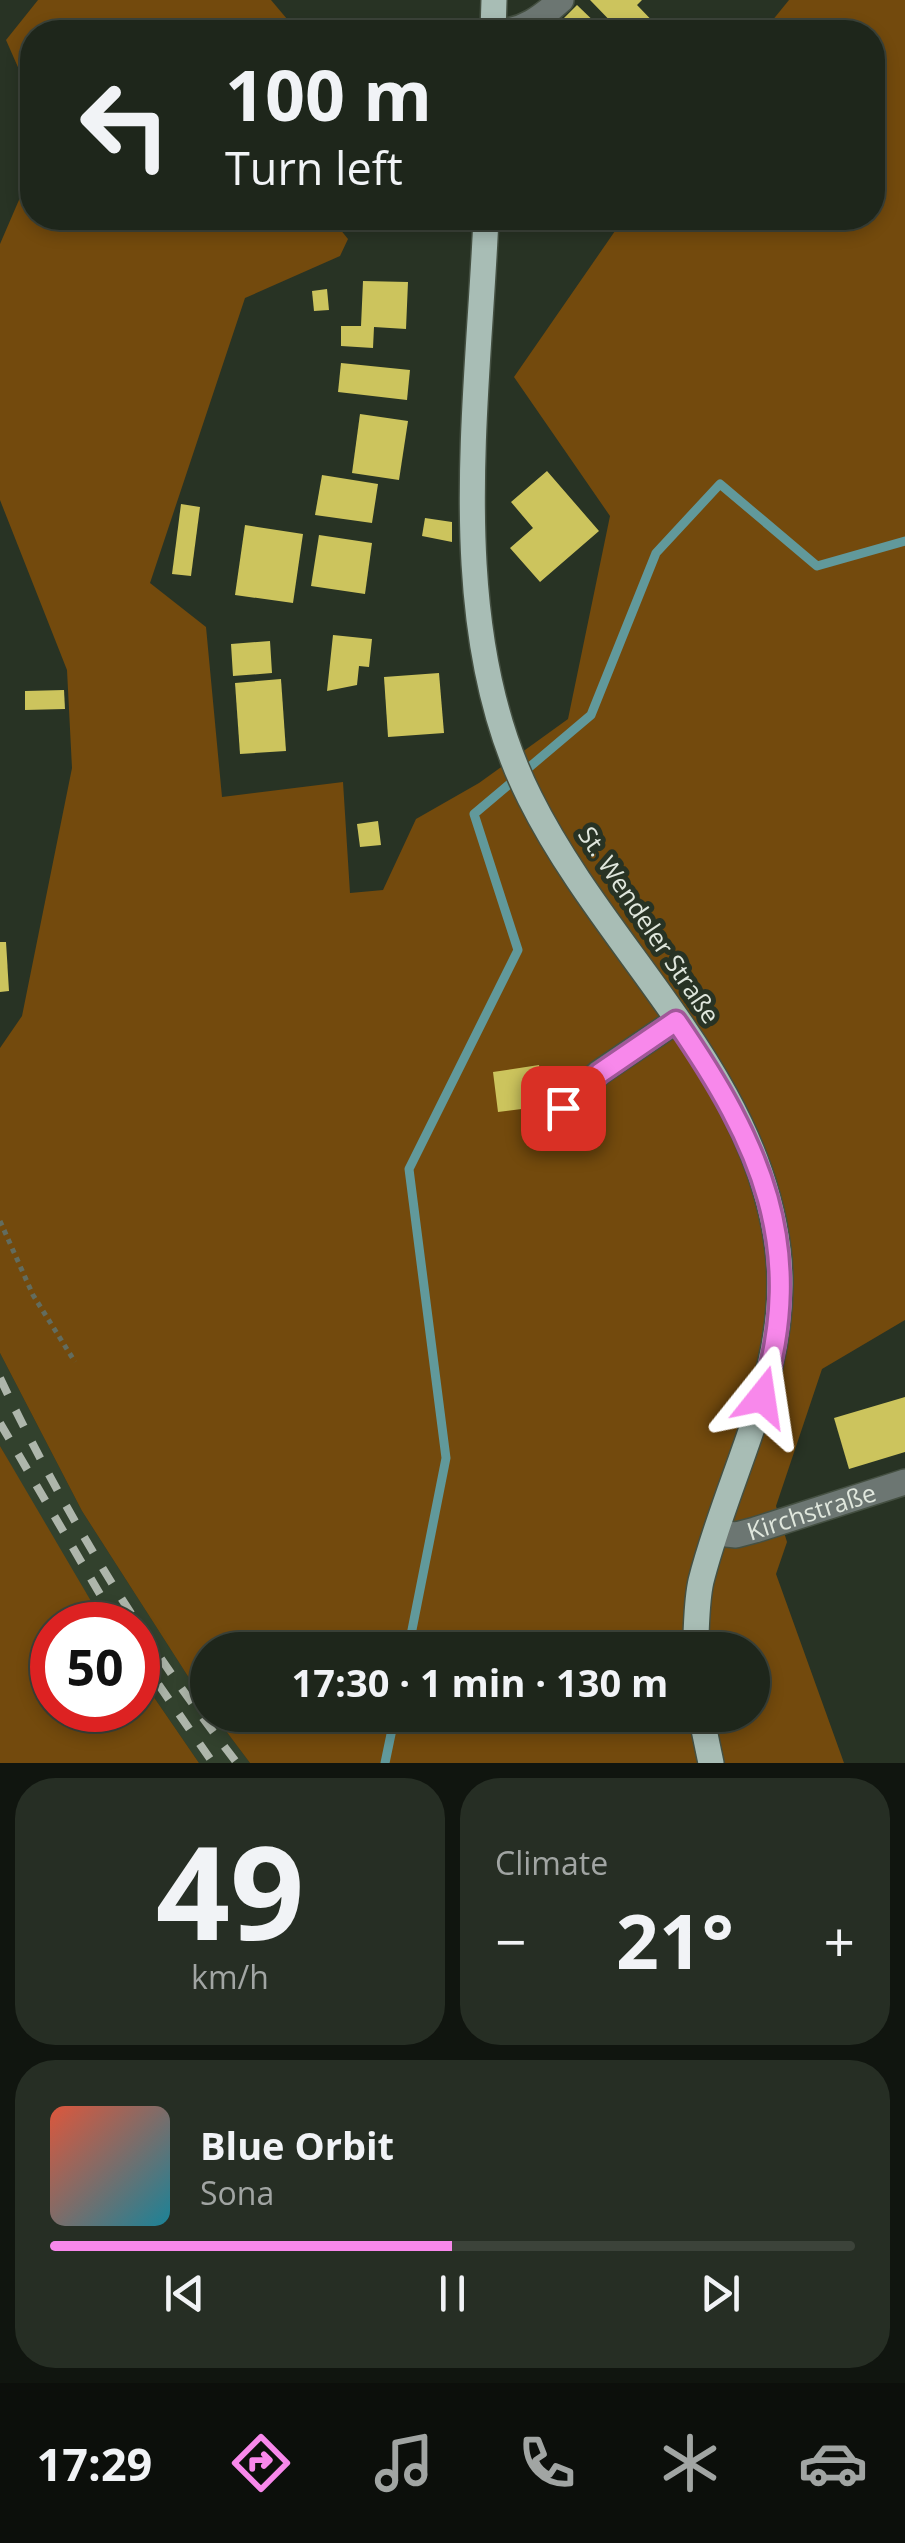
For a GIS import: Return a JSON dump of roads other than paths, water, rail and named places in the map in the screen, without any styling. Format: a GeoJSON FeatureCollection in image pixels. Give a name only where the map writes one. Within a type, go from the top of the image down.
{"type":"FeatureCollection","features":[{"type":"Feature","properties":{"kind":"main road","name":"St. Wendeler Straße"},"geometry":{"type":"LineString","coordinates":[[486,230],[475,497],[476,588],[492,699],[530,800],[596,906],[724,1089],[762,1171],[778,1246],[782,1301],[774,1360],[700,1585],[696,1632]]}},
{"type":"Feature","properties":{"kind":"main road"},"geometry":{"type":"LineString","coordinates":[[704,1732],[711,1763]]}},
{"type":"Feature","properties":{"kind":"street"},"geometry":{"type":"LineString","coordinates":[[537,20],[561,0]]}},
{"type":"Feature","properties":{"kind":"street"},"geometry":{"type":"LineString","coordinates":[[563,1108],[600,1073],[676,1021]]}},
{"type":"Feature","properties":{"kind":"street","name":"Kirchstraße"},"geometry":{"type":"LineString","coordinates":[[717,1532],[736,1535],[755,1530],[905,1482]]}},
{"type":"Feature","properties":{"kind":"waterway"},"geometry":{"type":"LineString","coordinates":[[412,1632],[446,1458],[409,1169],[518,950],[474,814],[591,715],[656,553],[720,484],[817,566],[905,541]]}},
{"type":"Feature","properties":{"kind":"waterway"},"geometry":{"type":"LineString","coordinates":[[385,1763],[391,1732]]}},
{"type":"Feature","properties":{"kind":"railway"},"geometry":{"type":"LineString","coordinates":[[0,1378],[51,1479],[108,1577],[170,1672],[237,1763]]}},
{"type":"Feature","properties":{"kind":"railway"},"geometry":{"type":"LineString","coordinates":[[0,1423],[105,1602]]}},
{"type":"Feature","properties":{"kind":"railway"},"geometry":{"type":"LineString","coordinates":[[160,1687],[213,1763]]}}]}
